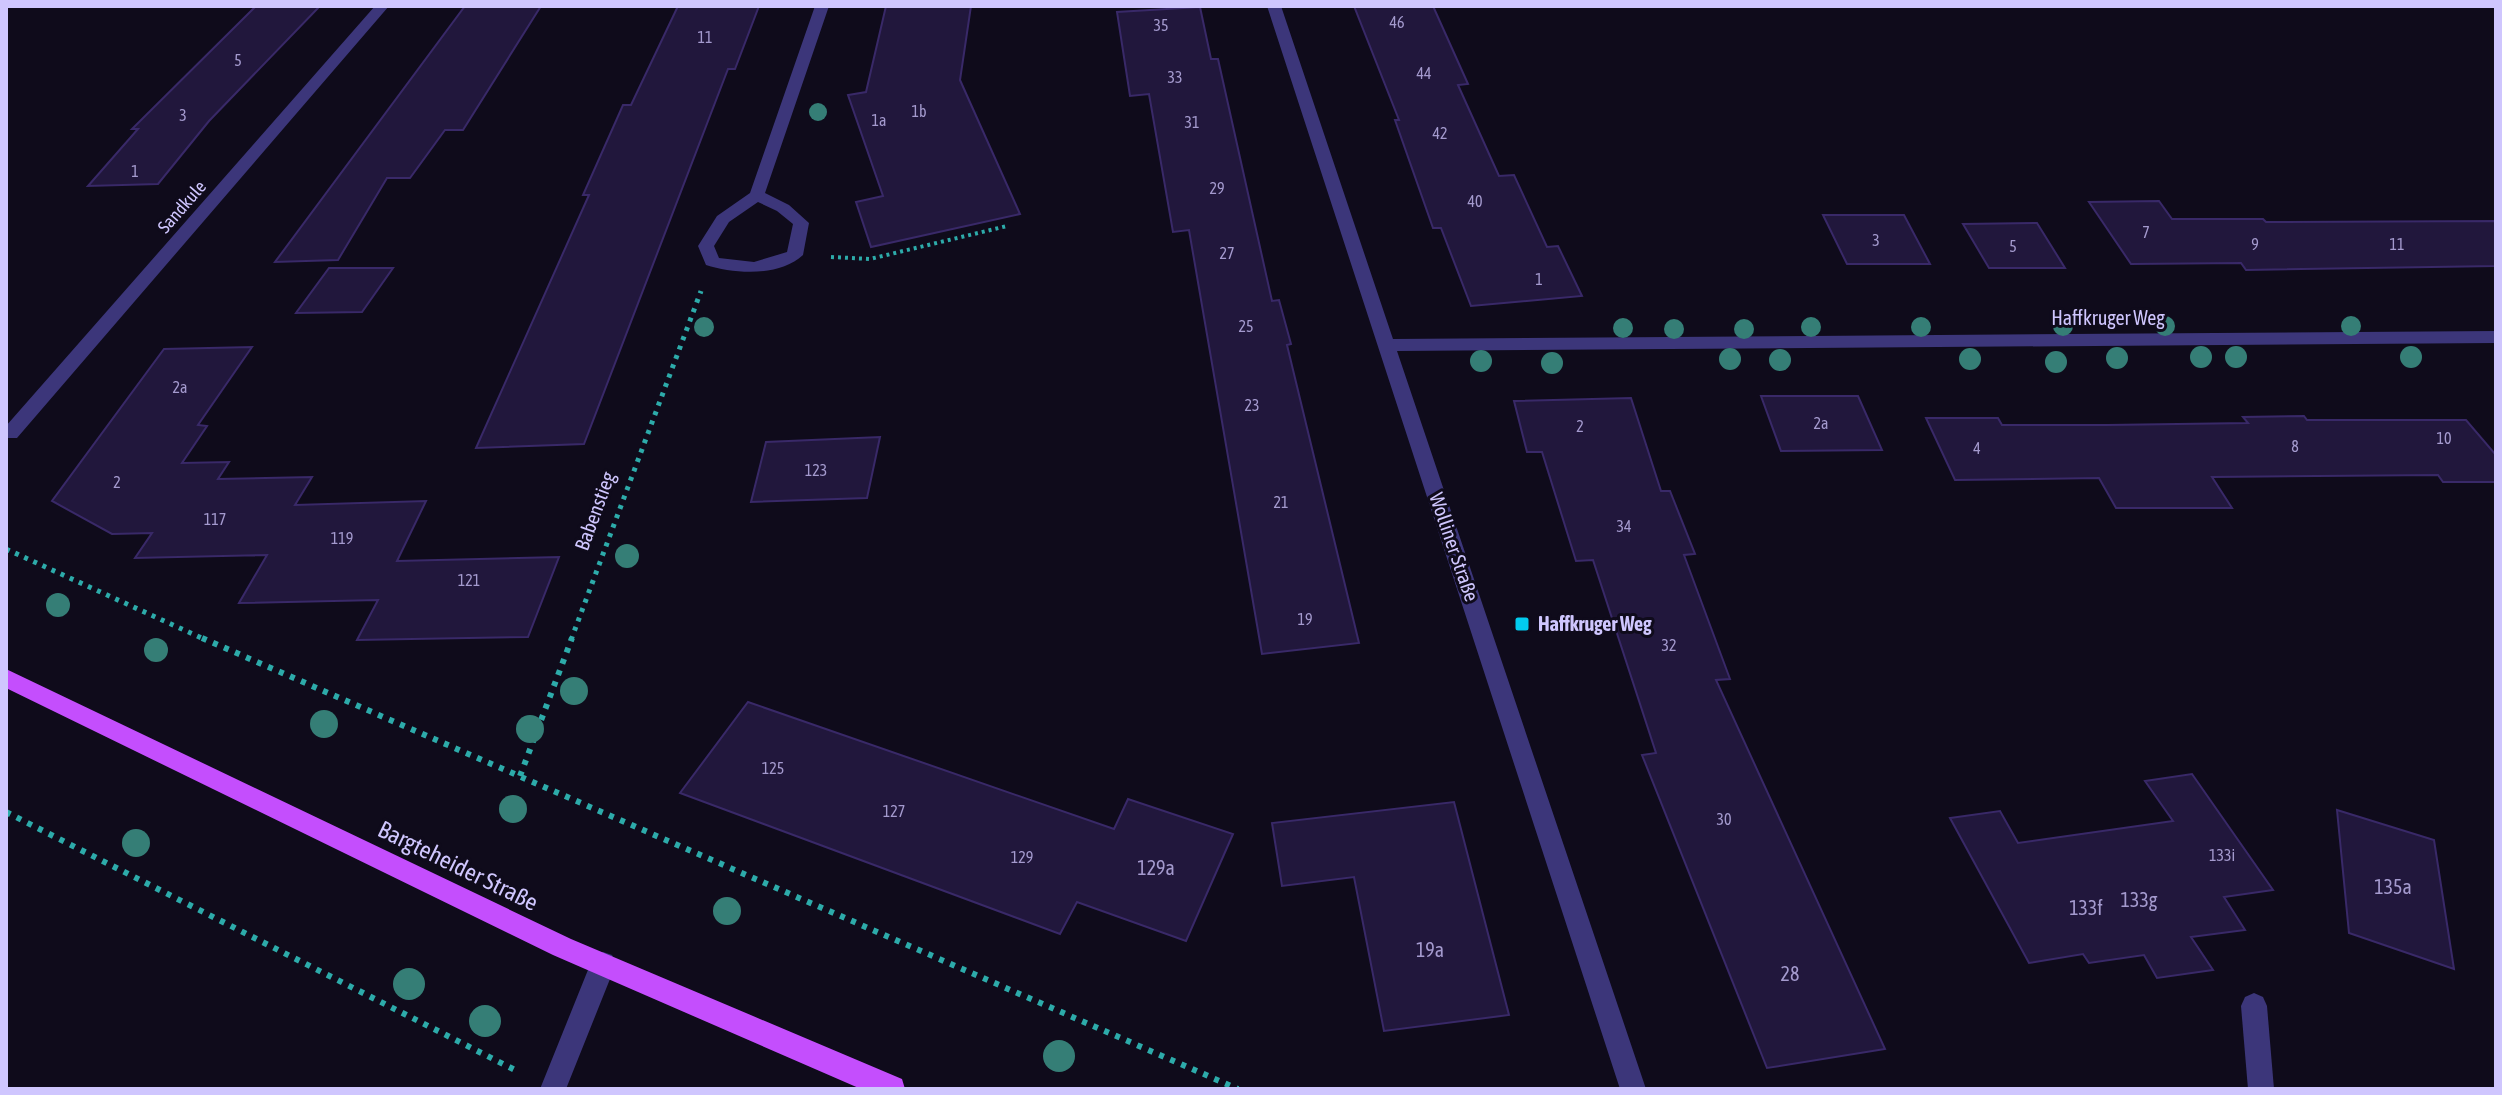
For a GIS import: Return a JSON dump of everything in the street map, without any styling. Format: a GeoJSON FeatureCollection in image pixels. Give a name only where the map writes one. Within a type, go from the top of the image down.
{"type":"FeatureCollection","features":[{"type":"Feature","properties":{"kind":"main road","name":"Bargteheider Straße"},"geometry":{"type":"LineString","coordinates":[[6,678],[462,900],[892,1089]]}},
{"type":"Feature","properties":{"kind":"street","name":"Sandkule"},"geometry":{"type":"LineString","coordinates":[[10,433],[382,6]]}},
{"type":"Feature","properties":{"kind":"street"},"geometry":{"type":"LineString","coordinates":[[757,195],[783,208],[801,223],[795,255],[767,266],[731,268],[712,261],[706,246],[723,219],[757,195],[822,6]]}},
{"type":"Feature","properties":{"kind":"street","name":"Wolliner Straße"},"geometry":{"type":"LineString","coordinates":[[1274,6],[1633,1089]]}},
{"type":"Feature","properties":{"kind":"street","name":"Haffkruger Weg"},"geometry":{"type":"LineString","coordinates":[[1385,345],[2496,337]]}},
{"type":"Feature","properties":{"kind":"street"},"geometry":{"type":"LineString","coordinates":[[553,1089],[603,964]]}},
{"type":"Feature","properties":{"kind":"street"},"geometry":{"type":"LineString","coordinates":[[2254,1006],[2261,1089]]}},
{"type":"Feature","properties":{"kind":"path"},"geometry":{"type":"LineString","coordinates":[[795,255],[870,259],[1007,226]]}},
{"type":"Feature","properties":{"kind":"path","name":"Babenstieg"},"geometry":{"type":"LineString","coordinates":[[520,776],[701,290],[718,264]]}},
{"type":"Feature","properties":{"kind":"path"},"geometry":{"type":"LineString","coordinates":[[6,549],[328,695],[1238,1089]]}},
{"type":"Feature","properties":{"kind":"path"},"geometry":{"type":"LineString","coordinates":[[6,812],[524,1075]]}},
{"type":"Feature","properties":{"kind":"building"},"geometry":{"type":"Polygon","coordinates":[[[256,6],[320,6],[209,121],[158,184],[88,186],[138,129],[132,129],[256,6]]]}},
{"type":"Feature","properties":{"kind":"building"},"geometry":{"type":"Polygon","coordinates":[[[465,6],[541,6],[463,130],[445,130],[410,178],[387,178],[338,260],[275,262],[465,6]]]}},
{"type":"Feature","properties":{"kind":"building"},"geometry":{"type":"Polygon","coordinates":[[[678,6],[759,6],[735,69],[728,69],[584,444],[476,448],[589,195],[583,195],[623,105],[631,105],[678,6]]]}},
{"type":"Feature","properties":{"kind":"building"},"geometry":{"type":"Polygon","coordinates":[[[886,6],[971,6],[960,80],[1020,214],[871,247],[856,202],[883,196],[848,95],[866,92],[886,6]]]}},
{"type":"Feature","properties":{"kind":"building"},"geometry":{"type":"Polygon","coordinates":[[[1354,6],[1433,6],[1468,84],[1458,85],[1499,176],[1514,175],[1547,247],[1558,246],[1582,296],[1471,306],[1441,228],[1433,228],[1395,120],[1399,120],[1354,6]]]}},
{"type":"Feature","properties":{"kind":"building"},"geometry":{"type":"Polygon","coordinates":[[[1200,7],[1211,59],[1218,59],[1272,301],[1279,300],[1291,344],[1287,345],[1359,643],[1262,654],[1189,230],[1173,232],[1149,94],[1130,96],[1117,12],[1200,7]]]}},
{"type":"Feature","properties":{"kind":"building"},"geometry":{"type":"Polygon","coordinates":[[[2159,201],[2172,219],[2263,219],[2266,222],[2496,221],[2496,266],[2246,270],[2241,263],[2131,264],[2089,202],[2159,201]]]}},
{"type":"Feature","properties":{"kind":"building"},"geometry":{"type":"Polygon","coordinates":[[[1823,215],[1904,215],[1930,264],[1847,264],[1823,215]]]}},
{"type":"Feature","properties":{"kind":"building"},"geometry":{"type":"Polygon","coordinates":[[[2037,223],[2065,268],[1989,268],[1963,224],[2037,223]]]}},
{"type":"Feature","properties":{"kind":"building"},"geometry":{"type":"Polygon","coordinates":[[[329,268],[393,268],[362,312],[296,313],[329,268]]]}},
{"type":"Feature","properties":{"kind":"building"},"geometry":{"type":"Polygon","coordinates":[[[252,347],[198,425],[207,426],[182,463],[229,462],[218,479],[312,477],[295,505],[426,501],[397,561],[559,557],[528,637],[357,640],[378,600],[239,603],[267,555],[135,558],[152,533],[112,534],[52,501],[164,349],[252,347]]]}},
{"type":"Feature","properties":{"kind":"building"},"geometry":{"type":"Polygon","coordinates":[[[1761,396],[1858,396],[1882,450],[1781,451],[1761,396]]]}},
{"type":"Feature","properties":{"kind":"building"},"geometry":{"type":"Polygon","coordinates":[[[1631,398],[1661,491],[1670,491],[1695,554],[1684,555],[1730,679],[1716,680],[1885,1049],[1767,1068],[1642,755],[1656,753],[1593,560],[1576,561],[1542,452],[1527,452],[1514,401],[1631,398]]]}},
{"type":"Feature","properties":{"kind":"building"},"geometry":{"type":"Polygon","coordinates":[[[2304,416],[2307,420],[2466,420],[2496,455],[2496,482],[2443,482],[2438,475],[2212,477],[2232,508],[2116,508],[2099,478],[1955,480],[1926,418],[1998,418],[2002,425],[2107,425],[2248,423],[2243,417],[2304,416]]]}},
{"type":"Feature","properties":{"kind":"building"},"geometry":{"type":"Polygon","coordinates":[[[880,437],[867,498],[751,502],[766,442],[880,437]]]}},
{"type":"Feature","properties":{"kind":"building"},"geometry":{"type":"Polygon","coordinates":[[[748,702],[1114,829],[1128,799],[1233,834],[1186,941],[1077,902],[1060,934],[680,793],[748,702]]]}},
{"type":"Feature","properties":{"kind":"building"},"geometry":{"type":"Polygon","coordinates":[[[2192,774],[2273,890],[2224,897],[2245,930],[2191,937],[2213,970],[2157,978],[2144,955],[2089,963],[2083,954],[2029,963],[1950,818],[2000,811],[2018,843],[2173,821],[2145,781],[2192,774]]]}},
{"type":"Feature","properties":{"kind":"building"},"geometry":{"type":"Polygon","coordinates":[[[1454,802],[1509,1015],[1384,1031],[1354,877],[1282,886],[1272,823],[1454,802]]]}},
{"type":"Feature","properties":{"kind":"building"},"geometry":{"type":"Polygon","coordinates":[[[2337,810],[2434,840],[2454,969],[2349,933],[2337,810]]]}},
{"type":"Feature","properties":{"kind":"place","name":"Haffkruger Weg"},"geometry":{"type":"Point","coordinates":[1522,624]}}]}
